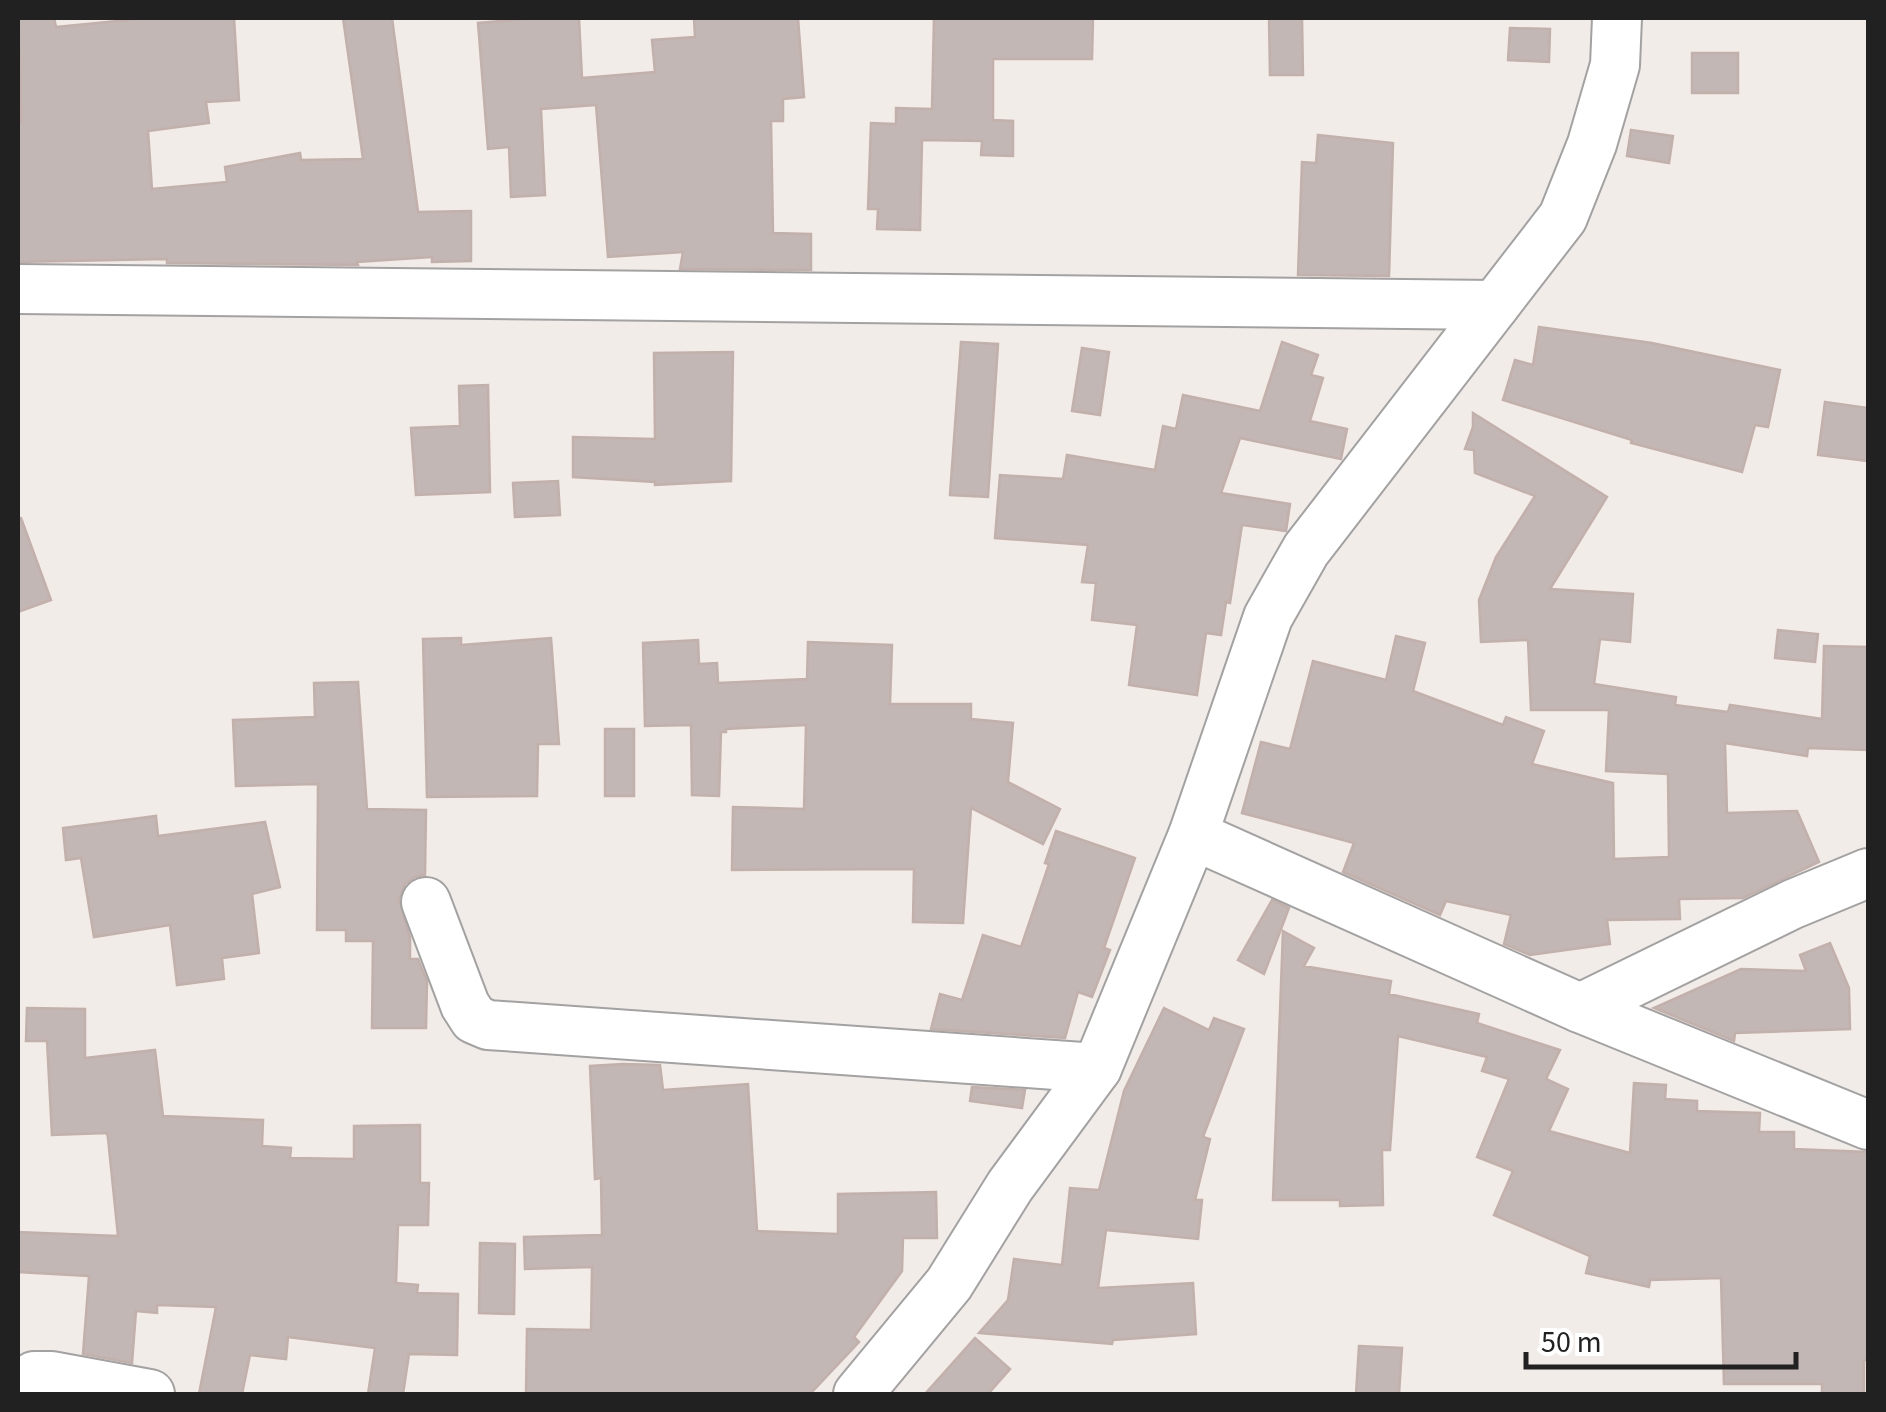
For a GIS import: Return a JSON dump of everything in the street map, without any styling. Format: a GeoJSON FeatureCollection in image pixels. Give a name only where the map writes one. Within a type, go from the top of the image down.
{"type":"FeatureCollection","features":[{"type":"Feature","properties":{"kind":"street"},"geometry":{"type":"LineString","coordinates":[[858,1394],[949,1284],[1010,1186],[1097,1068],[1192,835],[1268,617],[1306,550],[1563,217],[1592,144],[1614,64],[1617,18]]}},
{"type":"Feature","properties":{"kind":"street"},"geometry":{"type":"LineString","coordinates":[[18,289],[1495,304]]}},
{"type":"Feature","properties":{"kind":"street"},"geometry":{"type":"LineString","coordinates":[[1192,835],[1580,1008],[1868,1125]]}},
{"type":"Feature","properties":{"kind":"street"},"geometry":{"type":"LineString","coordinates":[[1580,1008],[1793,904],[1868,873]]}},
{"type":"Feature","properties":{"kind":"street"},"geometry":{"type":"LineString","coordinates":[[426,902],[465,1006],[474,1019],[488,1024],[1097,1068]]}},
{"type":"Feature","properties":{"kind":"street"},"geometry":{"type":"LineString","coordinates":[[18,1386],[34,1376],[52,1376],[150,1394]]}},
{"type":"Feature","properties":{"kind":"building"},"geometry":{"type":"Polygon","coordinates":[[[19,18],[54,18],[56,27],[148,18],[234,18],[239,100],[206,102],[209,123],[148,131],[152,189],[227,182],[225,167],[300,153],[301,160],[363,159],[343,18],[392,18],[418,212],[471,211],[471,261],[432,262],[432,257],[357,262],[358,265],[167,263],[167,259],[18,262],[19,18]]]}},
{"type":"Feature","properties":{"kind":"building"},"geometry":{"type":"Polygon","coordinates":[[[579,18],[582,78],[655,72],[652,40],[695,37],[694,18],[798,18],[804,97],[783,99],[783,121],[771,121],[773,233],[811,234],[811,270],[680,269],[683,252],[608,257],[596,105],[541,109],[545,195],[511,197],[509,147],[488,149],[478,23],[579,18]]]}},
{"type":"Feature","properties":{"kind":"building"},"geometry":{"type":"Polygon","coordinates":[[[934,18],[1093,18],[1092,59],[993,59],[993,120],[1013,121],[1013,156],[981,155],[982,141],[922,140],[920,230],[877,229],[878,209],[868,209],[871,123],[896,124],[896,108],[932,109],[934,18]]]}},
{"type":"Feature","properties":{"kind":"building"},"geometry":{"type":"Polygon","coordinates":[[[1269,18],[1302,18],[1303,75],[1270,75],[1269,18]]]}},
{"type":"Feature","properties":{"kind":"building"},"geometry":{"type":"Polygon","coordinates":[[[1510,28],[1550,29],[1549,62],[1508,60],[1510,28]]]}},
{"type":"Feature","properties":{"kind":"building"},"geometry":{"type":"Polygon","coordinates":[[[1692,53],[1738,53],[1738,93],[1692,93],[1692,53]]]}},
{"type":"Feature","properties":{"kind":"building"},"geometry":{"type":"Polygon","coordinates":[[[1631,130],[1673,136],[1669,163],[1627,156],[1631,130]]]}},
{"type":"Feature","properties":{"kind":"building"},"geometry":{"type":"Polygon","coordinates":[[[1318,135],[1393,143],[1389,276],[1298,275],[1302,162],[1316,163],[1318,135]]]}},
{"type":"Feature","properties":{"kind":"building"},"geometry":{"type":"Polygon","coordinates":[[[1539,327],[1652,343],[1780,370],[1768,427],[1755,425],[1742,472],[1631,443],[1632,440],[1503,400],[1515,360],[1533,365],[1539,327]]]}},
{"type":"Feature","properties":{"kind":"building"},"geometry":{"type":"Polygon","coordinates":[[[961,342],[998,344],[988,497],[950,495],[961,342]]]}},
{"type":"Feature","properties":{"kind":"building"},"geometry":{"type":"Polygon","coordinates":[[[1282,342],[1318,355],[1311,375],[1323,378],[1310,421],[1347,429],[1341,459],[1240,438],[1221,493],[1290,504],[1286,531],[1242,525],[1230,603],[1226,602],[1221,635],[1206,633],[1197,695],[1129,685],[1137,625],[1092,620],[1096,583],[1082,582],[1088,545],[995,538],[1000,475],[1063,479],[1067,455],[1155,470],[1163,426],[1176,429],[1183,395],[1260,411],[1282,342]]]}},
{"type":"Feature","properties":{"kind":"building"},"geometry":{"type":"Polygon","coordinates":[[[1082,348],[1109,352],[1100,415],[1072,411],[1082,348]]]}},
{"type":"Feature","properties":{"kind":"building"},"geometry":{"type":"Polygon","coordinates":[[[733,352],[731,481],[655,485],[573,477],[573,437],[655,439],[654,353],[733,352]]]}},
{"type":"Feature","properties":{"kind":"building"},"geometry":{"type":"Polygon","coordinates":[[[488,385],[490,492],[416,495],[411,428],[460,426],[459,386],[488,385]]]}},
{"type":"Feature","properties":{"kind":"building"},"geometry":{"type":"Polygon","coordinates":[[[1825,402],[1868,408],[1868,461],[1818,455],[1825,402]]]}},
{"type":"Feature","properties":{"kind":"building"},"geometry":{"type":"Polygon","coordinates":[[[1473,413],[1607,497],[1550,589],[1633,594],[1630,642],[1600,639],[1594,684],[1676,697],[1675,705],[1728,712],[1730,705],[1822,719],[1824,646],[1868,647],[1868,750],[1808,748],[1807,756],[1725,743],[1727,813],[1797,811],[1819,862],[1743,898],[1679,899],[1680,919],[1607,920],[1610,944],[1530,955],[1504,944],[1511,915],[1446,901],[1440,915],[1343,872],[1354,843],[1242,813],[1261,742],[1290,749],[1313,661],[1386,680],[1396,636],[1425,643],[1413,691],[1503,725],[1506,717],[1544,731],[1532,764],[1613,783],[1614,859],[1669,857],[1668,774],[1606,771],[1609,710],[1531,710],[1528,640],[1481,642],[1479,600],[1496,557],[1535,496],[1475,473],[1474,450],[1465,449],[1473,427],[1473,413]]]}},
{"type":"Feature","properties":{"kind":"building"},"geometry":{"type":"Polygon","coordinates":[[[558,481],[560,515],[515,517],[513,483],[558,481]]]}},
{"type":"Feature","properties":{"kind":"building"},"geometry":{"type":"Polygon","coordinates":[[[21,518],[51,600],[18,612],[18,519],[21,518]]]}},
{"type":"Feature","properties":{"kind":"building"},"geometry":{"type":"Polygon","coordinates":[[[1778,630],[1818,634],[1815,662],[1775,658],[1778,630]]]}},
{"type":"Feature","properties":{"kind":"building"},"geometry":{"type":"Polygon","coordinates":[[[461,638],[461,645],[551,638],[559,744],[538,744],[537,796],[427,797],[423,639],[461,638]]]}},
{"type":"Feature","properties":{"kind":"building"},"geometry":{"type":"Polygon","coordinates":[[[698,640],[699,664],[717,663],[718,683],[807,679],[808,642],[892,645],[890,704],[971,704],[971,719],[1013,723],[1008,782],[1060,809],[1043,844],[971,808],[963,923],[913,922],[914,869],[732,870],[733,807],[804,809],[806,725],[721,732],[719,796],[692,795],[691,725],[645,726],[643,643],[698,640]]]}},
{"type":"Feature","properties":{"kind":"building"},"geometry":{"type":"Polygon","coordinates":[[[358,682],[367,809],[426,810],[425,875],[405,884],[399,899],[410,938],[410,959],[418,959],[427,981],[426,1028],[372,1028],[373,941],[346,941],[346,930],[317,930],[318,784],[236,786],[233,720],[315,717],[314,683],[358,682]]]}},
{"type":"Feature","properties":{"kind":"building"},"geometry":{"type":"Polygon","coordinates":[[[605,729],[634,729],[634,796],[605,796],[605,729]]]}},
{"type":"Feature","properties":{"kind":"building"},"geometry":{"type":"Polygon","coordinates":[[[156,816],[158,836],[265,822],[280,887],[252,894],[259,953],[222,958],[224,979],[177,985],[170,925],[94,937],[81,858],[66,860],[63,828],[156,816]]]}},
{"type":"Feature","properties":{"kind":"building"},"geometry":{"type":"Polygon","coordinates":[[[1056,831],[1135,858],[1104,948],[1110,950],[1092,997],[1078,992],[1065,1038],[931,1029],[940,994],[962,1000],[983,935],[1021,947],[1056,831]]]}},
{"type":"Feature","properties":{"kind":"building"},"geometry":{"type":"Polygon","coordinates":[[[1272,900],[1289,908],[1264,974],[1238,960],[1272,900]]]}},
{"type":"Feature","properties":{"kind":"building"},"geometry":{"type":"Polygon","coordinates":[[[1283,931],[1314,948],[1304,966],[1391,981],[1389,994],[1479,1014],[1477,1023],[1560,1050],[1546,1079],[1568,1089],[1549,1131],[1630,1153],[1634,1083],[1666,1085],[1665,1099],[1697,1101],[1697,1111],[1760,1113],[1759,1132],[1794,1132],[1794,1149],[1868,1152],[1868,1360],[1864,1360],[1864,1394],[1822,1394],[1822,1384],[1724,1384],[1721,1278],[1650,1280],[1649,1287],[1586,1273],[1590,1256],[1494,1215],[1513,1171],[1477,1157],[1509,1079],[1482,1071],[1487,1057],[1398,1036],[1390,1150],[1382,1150],[1383,1205],[1340,1206],[1340,1200],[1273,1200],[1283,931]]]}},
{"type":"Feature","properties":{"kind":"building"},"geometry":{"type":"Polygon","coordinates":[[[1830,943],[1849,988],[1850,1029],[1735,1033],[1734,1041],[1654,1008],[1741,969],[1806,971],[1800,955],[1830,943]]]}},
{"type":"Feature","properties":{"kind":"building"},"geometry":{"type":"Polygon","coordinates":[[[27,1008],[85,1009],[85,1058],[155,1050],[163,1116],[263,1120],[262,1146],[291,1148],[290,1158],[354,1159],[354,1126],[420,1125],[420,1183],[429,1183],[428,1225],[398,1225],[396,1283],[418,1285],[417,1293],[458,1294],[457,1355],[409,1354],[403,1394],[368,1394],[375,1348],[288,1337],[286,1359],[250,1355],[242,1394],[199,1394],[216,1307],[157,1305],[157,1313],[136,1311],[132,1363],[83,1354],[89,1276],[18,1272],[18,1232],[118,1236],[108,1138],[107,1133],[52,1135],[47,1041],[26,1041],[27,1008]]]}},
{"type":"Feature","properties":{"kind":"building"},"geometry":{"type":"Polygon","coordinates":[[[1164,1008],[1209,1030],[1214,1018],[1244,1029],[1203,1137],[1210,1139],[1195,1200],[1202,1200],[1198,1239],[1106,1230],[1098,1288],[1193,1283],[1196,1334],[1113,1340],[1112,1344],[979,1333],[1008,1300],[1014,1259],[1062,1265],[1070,1188],[1099,1190],[1124,1091],[1164,1008]]]}},
{"type":"Feature","properties":{"kind":"building"},"geometry":{"type":"Polygon","coordinates":[[[660,1065],[663,1090],[748,1084],[757,1231],[838,1234],[838,1194],[936,1192],[937,1238],[903,1238],[902,1271],[854,1337],[859,1342],[810,1394],[526,1394],[527,1329],[591,1330],[592,1267],[525,1269],[524,1237],[602,1235],[601,1178],[595,1179],[590,1066],[660,1065]]]}},
{"type":"Feature","properties":{"kind":"building"},"geometry":{"type":"Polygon","coordinates":[[[972,1087],[1025,1090],[1022,1108],[970,1101],[972,1087]]]}},
{"type":"Feature","properties":{"kind":"building"},"geometry":{"type":"Polygon","coordinates":[[[480,1243],[515,1244],[514,1314],[479,1313],[480,1243]]]}},
{"type":"Feature","properties":{"kind":"building"},"geometry":{"type":"Polygon","coordinates":[[[975,1338],[1010,1369],[988,1394],[925,1394],[975,1338]]]}},
{"type":"Feature","properties":{"kind":"building"},"geometry":{"type":"Polygon","coordinates":[[[1359,1346],[1402,1348],[1399,1394],[1356,1394],[1359,1346]]]}}]}
